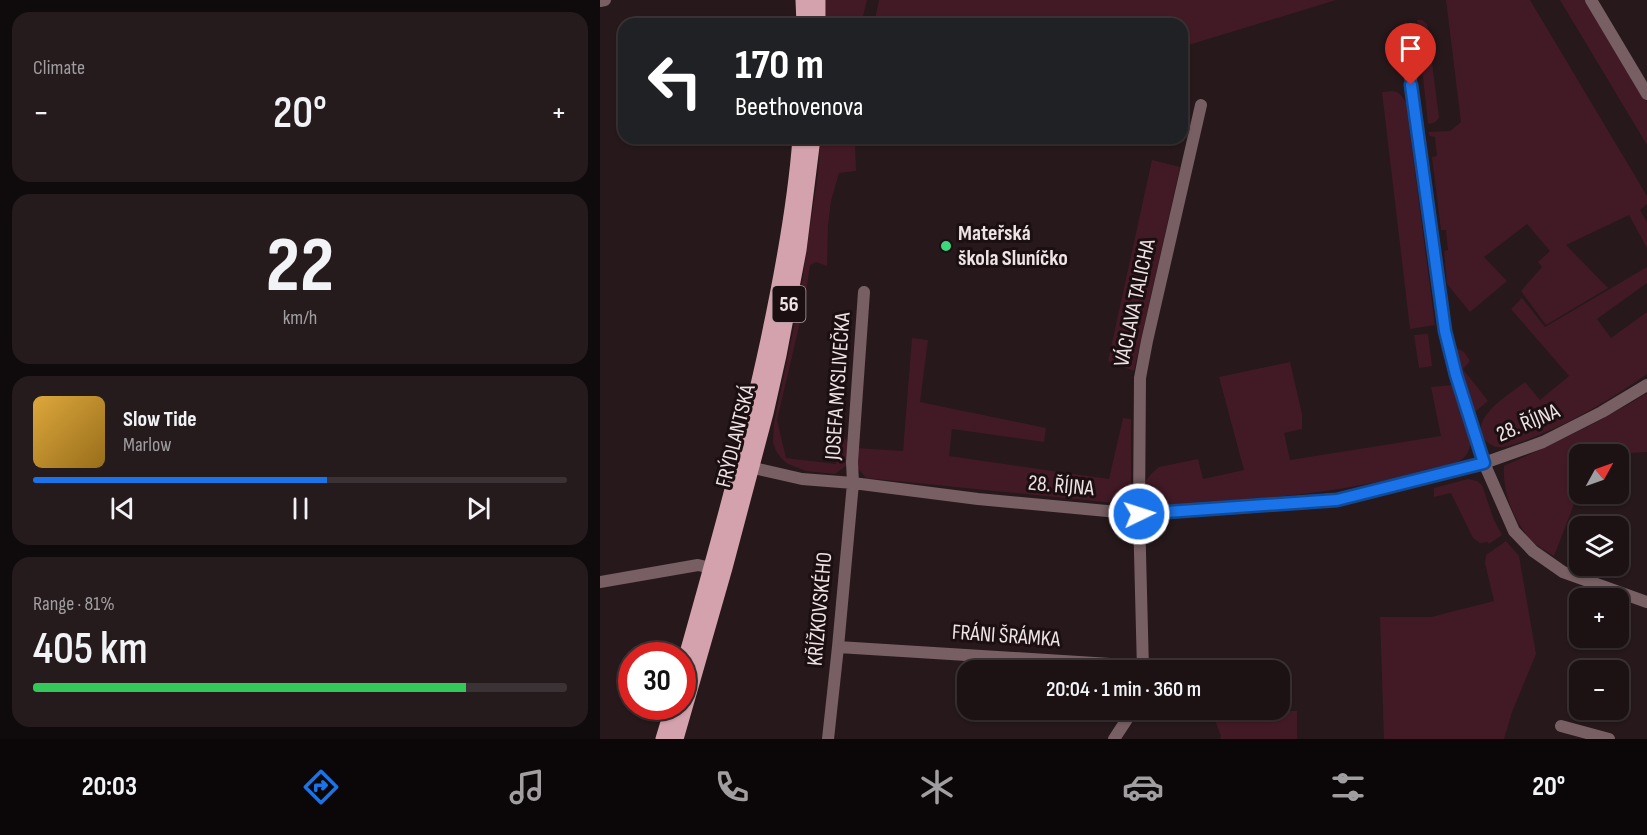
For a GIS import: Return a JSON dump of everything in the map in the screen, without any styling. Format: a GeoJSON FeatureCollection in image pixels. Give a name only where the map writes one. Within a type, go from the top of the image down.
{"type":"FeatureCollection","features":[{"type":"Feature","properties":{"kind":"main road"},"geometry":{"type":"LineString","coordinates":[[803,0],[804,18]]}},
{"type":"Feature","properties":{"kind":"main road"},"geometry":{"type":"LineString","coordinates":[[818,0],[818,18]]}},
{"type":"Feature","properties":{"kind":"main road","name":"FRÝDLANTSKÁ"},"geometry":{"type":"LineString","coordinates":[[676,739],[725,568],[786,246],[799,144]]}},
{"type":"Feature","properties":{"kind":"main road","name":"FRÝDLANTSKÁ"},"geometry":{"type":"LineString","coordinates":[[690,642],[711,568],[745,466],[766,413],[799,250],[812,144]]}},
{"type":"Feature","properties":{"kind":"main road"},"geometry":{"type":"LineString","coordinates":[[663,739],[669,720]]}},
{"type":"Feature","properties":{"kind":"street"},"geometry":{"type":"LineString","coordinates":[[600,1],[606,0]]}},
{"type":"Feature","properties":{"kind":"street"},"geometry":{"type":"LineString","coordinates":[[1590,0],[1647,94]]}},
{"type":"Feature","properties":{"kind":"street"},"geometry":{"type":"LineString","coordinates":[[1404,31],[1445,331],[1456,375],[1484,463],[1514,531],[1533,551],[1563,572],[1647,602]]}},
{"type":"Feature","properties":{"kind":"street","name":"VÁCLAVA TALICHA"},"geometry":{"type":"LineString","coordinates":[[1142,660],[1139,514],[1141,368],[1201,105]]}},
{"type":"Feature","properties":{"kind":"street","name":"JOSEFA MYSLIVEČKA"},"geometry":{"type":"LineString","coordinates":[[853,483],[852,462],[864,292]]}},
{"type":"Feature","properties":{"kind":"street","name":"28. ŘÍJNA"},"geometry":{"type":"LineString","coordinates":[[745,466],[802,479],[1139,514],[1337,500],[1484,463],[1543,442],[1602,412],[1647,385]]}},
{"type":"Feature","properties":{"kind":"street","name":"KŘÍŽKOVSKÉHO"},"geometry":{"type":"LineString","coordinates":[[828,739],[853,483]]}},
{"type":"Feature","properties":{"kind":"street"},"geometry":{"type":"LineString","coordinates":[[600,582],[698,565],[711,568]]}},
{"type":"Feature","properties":{"kind":"street","name":"FRÁNI ŠRÁMKA"},"geometry":{"type":"LineString","coordinates":[[838,647],[1026,660]]}},
{"type":"Feature","properties":{"kind":"street"},"geometry":{"type":"LineString","coordinates":[[1114,739],[1126,720]]}},
{"type":"Feature","properties":{"kind":"street"},"geometry":{"type":"LineString","coordinates":[[1561,726],[1610,739]]}},
{"type":"Feature","properties":{"kind":"shaded area"},"geometry":{"type":"Polygon","coordinates":[[[826,0],[867,0],[862,18],[826,18],[826,0]]]}},
{"type":"Feature","properties":{"kind":"shaded area"},"geometry":{"type":"Polygon","coordinates":[[[879,0],[1336,0],[1188,45],[1188,18],[875,18],[879,0]]]}},
{"type":"Feature","properties":{"kind":"shaded area"},"geometry":{"type":"Polygon","coordinates":[[[1446,0],[1530,0],[1647,196],[1647,204],[1640,210],[1647,222],[1647,248],[1629,215],[1566,245],[1608,288],[1546,325],[1521,291],[1542,267],[1538,262],[1550,251],[1527,224],[1484,257],[1507,281],[1470,312],[1447,284],[1444,251],[1448,250],[1446,230],[1441,230],[1432,157],[1437,156],[1435,137],[1430,136],[1428,132],[1450,131],[1461,122],[1446,0]]]}},
{"type":"Feature","properties":{"kind":"shaded area"},"geometry":{"type":"Polygon","coordinates":[[[1560,0],[1586,0],[1647,102],[1647,145],[1560,0]]]}},
{"type":"Feature","properties":{"kind":"shaded area"},"geometry":{"type":"Polygon","coordinates":[[[1417,20],[1422,20],[1427,24],[1439,117],[1435,122],[1428,124],[1417,20]]]}},
{"type":"Feature","properties":{"kind":"shaded area"},"geometry":{"type":"Polygon","coordinates":[[[1382,92],[1397,92],[1406,103],[1435,325],[1410,329],[1382,92]]]}},
{"type":"Feature","properties":{"kind":"shaded area"},"geometry":{"type":"Polygon","coordinates":[[[820,144],[855,144],[856,171],[839,173],[831,201],[827,266],[816,262],[810,265],[804,305],[799,303],[820,144]]]}},
{"type":"Feature","properties":{"kind":"shaded area"},"geometry":{"type":"Polygon","coordinates":[[[1152,160],[1180,167],[1134,371],[1108,361],[1152,160]]]}},
{"type":"Feature","properties":{"kind":"shaded area"},"geometry":{"type":"Polygon","coordinates":[[[1647,267],[1647,283],[1597,319],[1611,338],[1647,312],[1647,374],[1598,406],[1527,440],[1506,447],[1495,446],[1487,442],[1481,434],[1481,425],[1485,417],[1500,401],[1525,382],[1540,400],[1569,376],[1511,309],[1522,298],[1545,327],[1647,267]]]}},
{"type":"Feature","properties":{"kind":"shaded area"},"geometry":{"type":"Polygon","coordinates":[[[797,312],[802,314],[777,420],[786,458],[836,464],[838,437],[844,438],[848,442],[846,466],[835,474],[806,471],[788,464],[776,451],[773,442],[774,423],[797,312]]]}},
{"type":"Feature","properties":{"kind":"shaded area"},"geometry":{"type":"Polygon","coordinates":[[[1428,334],[1432,366],[1419,368],[1414,335],[1428,334]]]}},
{"type":"Feature","properties":{"kind":"shaded area"},"geometry":{"type":"Polygon","coordinates":[[[912,338],[928,340],[920,402],[1046,428],[1044,442],[952,429],[949,456],[1109,479],[1123,418],[1131,419],[1131,488],[1128,493],[1114,503],[866,478],[856,466],[857,448],[903,451],[912,338]]]}},
{"type":"Feature","properties":{"kind":"shaded area"},"geometry":{"type":"Polygon","coordinates":[[[1453,346],[1464,352],[1470,361],[1463,369],[1488,401],[1476,411],[1472,407],[1453,346]]]}},
{"type":"Feature","properties":{"kind":"shaded area"},"geometry":{"type":"Polygon","coordinates":[[[1290,362],[1302,414],[1302,429],[1284,433],[1290,460],[1441,436],[1431,387],[1452,385],[1471,440],[1468,451],[1461,460],[1453,463],[1341,489],[1287,496],[1165,505],[1150,500],[1143,484],[1159,467],[1198,459],[1203,479],[1244,470],[1219,377],[1290,362]]]}},
{"type":"Feature","properties":{"kind":"shaded area"},"geometry":{"type":"Polygon","coordinates":[[[1647,393],[1647,452],[1629,454],[1629,444],[1569,444],[1569,504],[1574,504],[1554,556],[1531,540],[1514,515],[1507,496],[1504,466],[1559,441],[1647,393]]]}},
{"type":"Feature","properties":{"kind":"shaded area"},"geometry":{"type":"Polygon","coordinates":[[[1468,479],[1482,485],[1494,520],[1502,535],[1489,544],[1488,542],[1480,543],[1473,538],[1451,493],[1434,497],[1434,488],[1468,479]]]}},
{"type":"Feature","properties":{"kind":"shaded area"},"geometry":{"type":"Polygon","coordinates":[[[1506,541],[1519,556],[1536,654],[1512,712],[1504,739],[1384,739],[1380,617],[1431,617],[1494,601],[1485,563],[1486,555],[1506,541]]]}},
{"type":"Feature","properties":{"kind":"shaded area"},"geometry":{"type":"Polygon","coordinates":[[[1290,711],[1297,711],[1297,739],[1220,739],[1215,720],[1290,720],[1290,711]]]}},
{"type":"Feature","properties":{"kind":"place","name":"Mateřská škola Sluníčko"},"geometry":{"type":"Point","coordinates":[946,246]}},
{"type":"Feature","properties":{"kind":"route"},"geometry":{"type":"LineString","coordinates":[[1139,514],[1337,500],[1484,463],[1456,375],[1445,331],[1411,85]]}}]}
